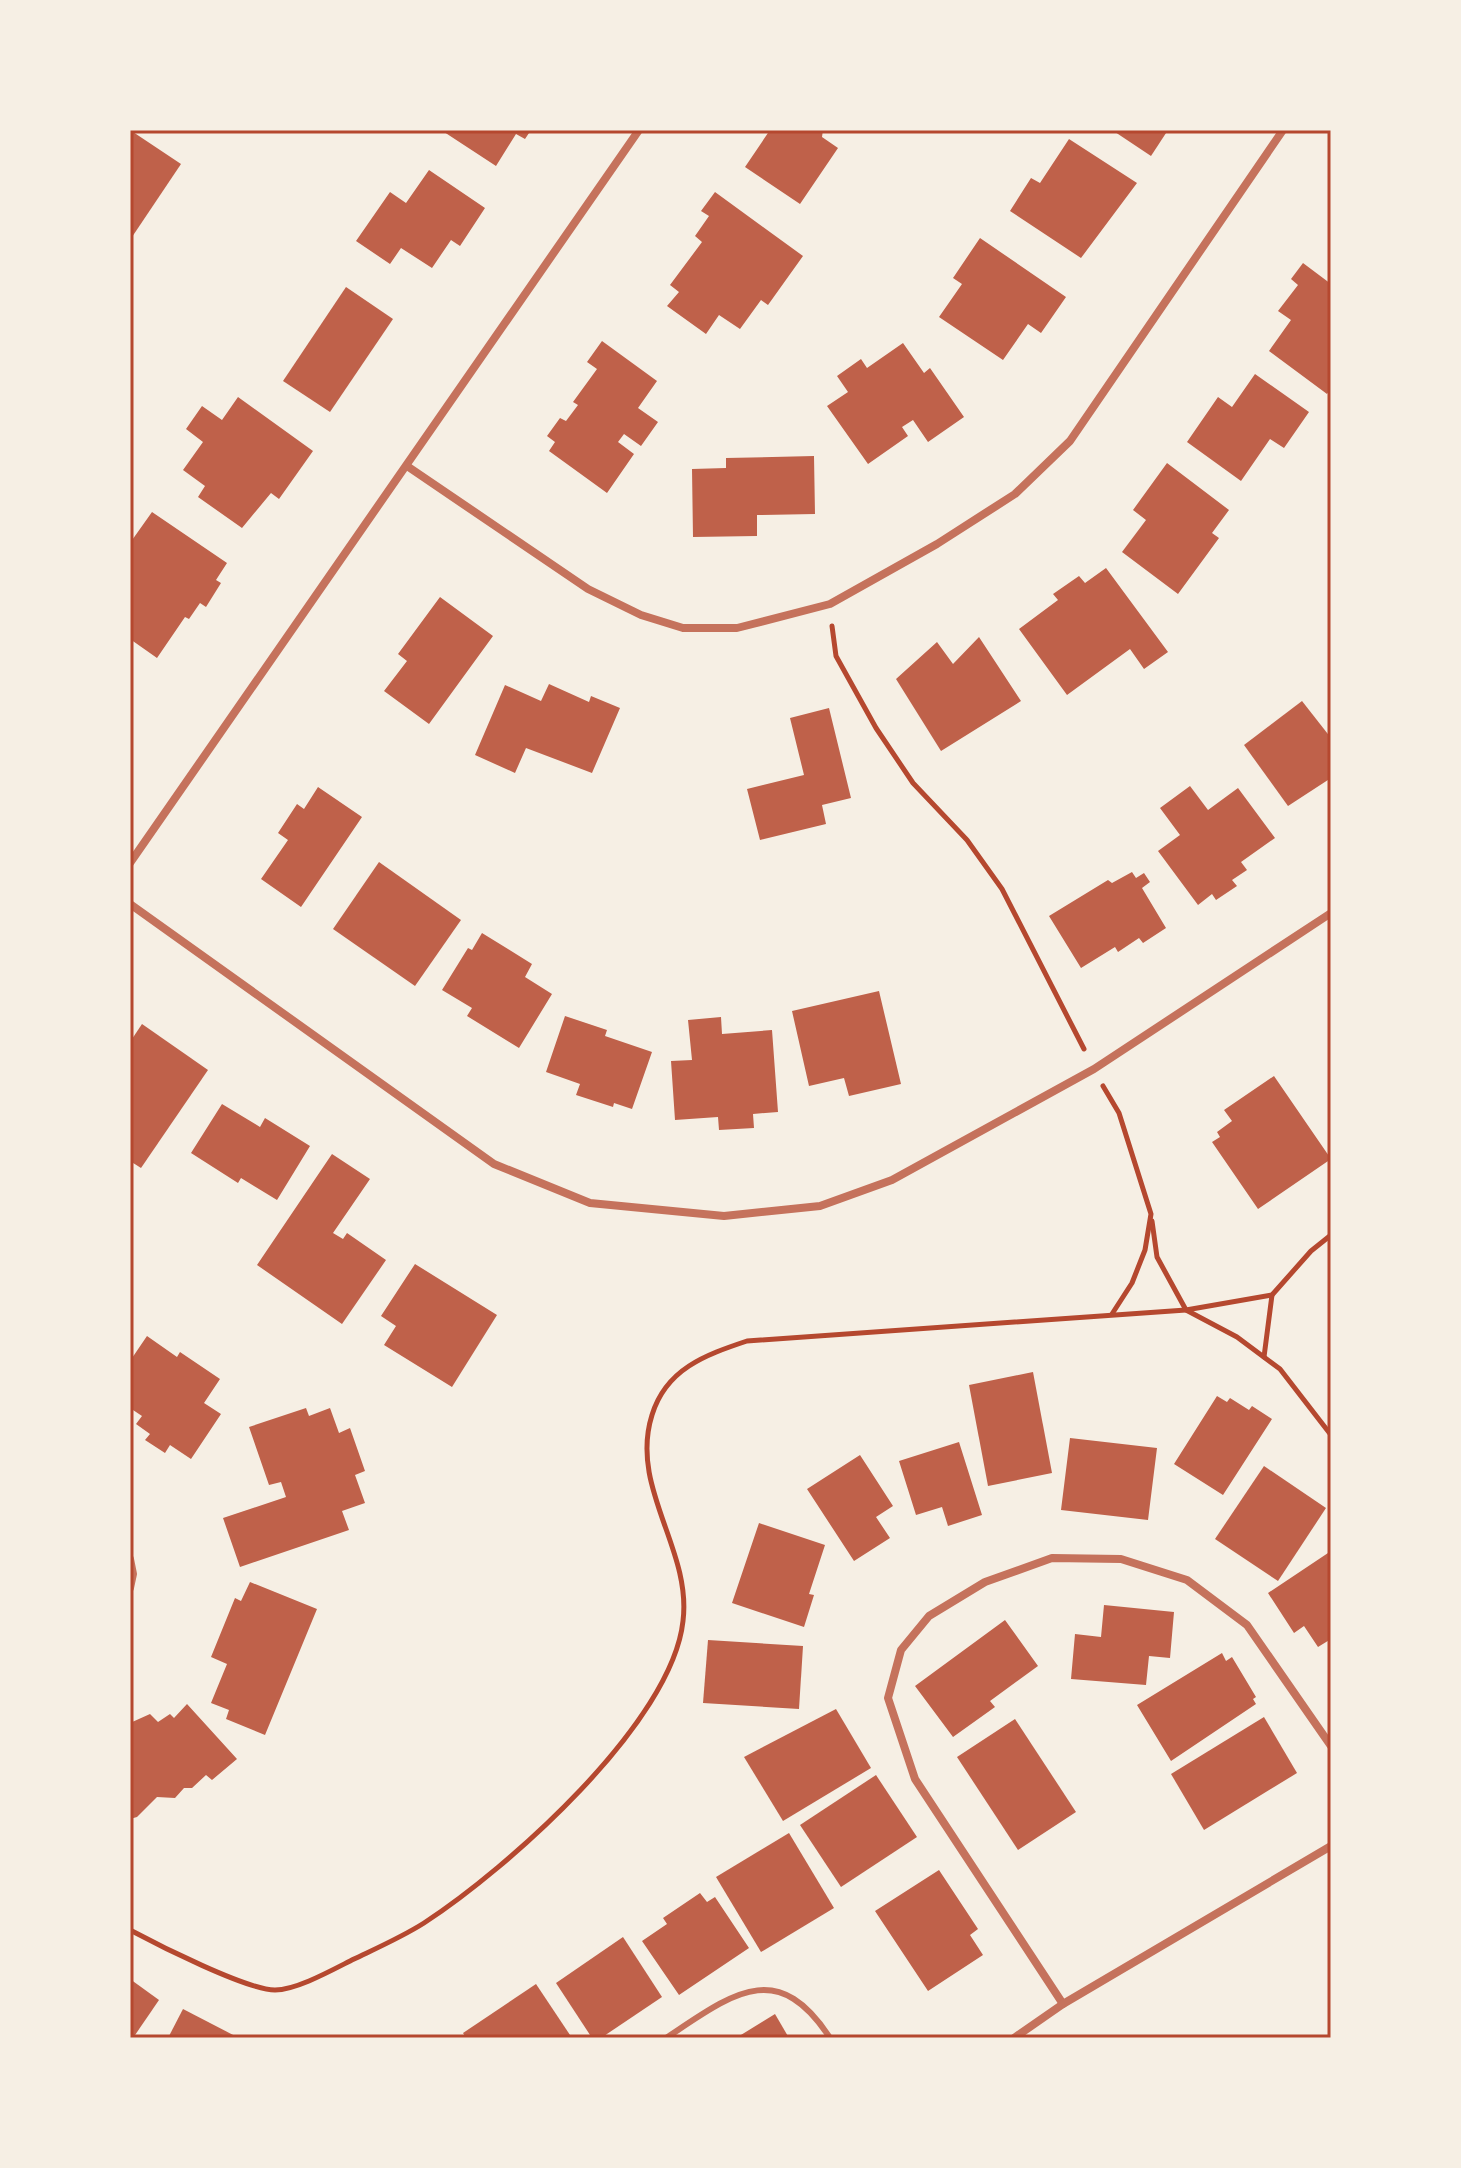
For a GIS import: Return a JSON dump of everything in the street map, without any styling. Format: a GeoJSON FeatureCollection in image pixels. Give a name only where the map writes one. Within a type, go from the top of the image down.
{"type":"FeatureCollection","features":[{"type":"Feature","properties":{"kind":"street"},"geometry":{"type":"LineString","coordinates":[[130,863],[639,130]]}},
{"type":"Feature","properties":{"kind":"street"},"geometry":{"type":"LineString","coordinates":[[407,466],[588,589],[641,615],[683,628],[737,628],[830,604],[937,544],[1015,494],[1070,441],[1283,130]]}},
{"type":"Feature","properties":{"kind":"street"},"geometry":{"type":"LineString","coordinates":[[130,904],[494,1164],[590,1203],[724,1216],[820,1206],[892,1180],[1094,1069],[1331,913]]}},
{"type":"Feature","properties":{"kind":"street"},"geometry":{"type":"LineString","coordinates":[[1063,2004],[915,1779],[888,1698],[901,1650],[929,1616],[985,1582],[1052,1558],[1121,1559],[1187,1580],[1247,1625],[1331,1746]]}},
{"type":"Feature","properties":{"kind":"street"},"geometry":{"type":"LineString","coordinates":[[130,1559],[133,1574],[130,1588]]}},
{"type":"Feature","properties":{"kind":"street"},"geometry":{"type":"LineString","coordinates":[[1014,2038],[1063,2004],[1331,1846]]}},
{"type":"Feature","properties":{"kind":"lane"},"geometry":{"type":"LineString","coordinates":[[666,2038],[727,1997],[758,1988],[787,1992],[814,2014],[830,2038]]}},
{"type":"Feature","properties":{"kind":"path"},"geometry":{"type":"LineString","coordinates":[[830,604],[836,656],[876,728],[913,783],[967,840],[1002,889],[1119,1113],[1151,1214],[1157,1257],[1186,1310],[1237,1337],[1280,1369],[1331,1435]]}},
{"type":"Feature","properties":{"kind":"path"},"geometry":{"type":"LineString","coordinates":[[1111,1315],[1132,1283],[1145,1250],[1151,1214]]}},
{"type":"Feature","properties":{"kind":"path"},"geometry":{"type":"LineString","coordinates":[[1264,1358],[1272,1295],[1311,1251],[1331,1235]]}},
{"type":"Feature","properties":{"kind":"path"},"geometry":{"type":"LineString","coordinates":[[130,1930],[221,1973],[275,1990],[322,1976],[423,1924],[525,1844],[610,1758],[656,1695],[673,1656],[683,1621],[681,1582],[650,1489],[646,1452],[651,1417],[663,1386],[708,1354],[747,1341],[1186,1310],[1272,1295]]}},
{"type":"Feature","properties":{"kind":"building"},"geometry":{"type":"Polygon","coordinates":[[[130,130],[181,164],[130,240],[130,130]]]}},
{"type":"Feature","properties":{"kind":"building"},"geometry":{"type":"Polygon","coordinates":[[[441,130],[531,130],[525,139],[516,134],[496,166],[441,130]]]}},
{"type":"Feature","properties":{"kind":"building"},"geometry":{"type":"Polygon","coordinates":[[[770,130],[823,130],[822,137],[838,148],[800,204],[745,167],[770,130]]]}},
{"type":"Feature","properties":{"kind":"building"},"geometry":{"type":"Polygon","coordinates":[[[1112,130],[1168,130],[1151,156],[1112,130]]]}},
{"type":"Feature","properties":{"kind":"building"},"geometry":{"type":"Polygon","coordinates":[[[1069,139],[1137,183],[1081,258],[1010,211],[1031,178],[1040,183],[1069,139]]]}},
{"type":"Feature","properties":{"kind":"building"},"geometry":{"type":"Polygon","coordinates":[[[429,170],[485,208],[460,246],[451,240],[432,268],[401,248],[390,264],[356,241],[390,192],[406,203],[429,170]]]}},
{"type":"Feature","properties":{"kind":"building"},"geometry":{"type":"Polygon","coordinates":[[[715,192],[803,256],[768,305],[761,300],[740,329],[719,315],[706,334],[667,306],[679,292],[670,285],[702,242],[695,236],[709,216],[701,211],[715,192]]]}},
{"type":"Feature","properties":{"kind":"building"},"geometry":{"type":"Polygon","coordinates":[[[980,238],[1066,297],[1041,333],[1028,324],[1003,360],[939,317],[962,284],[953,278],[980,238]]]}},
{"type":"Feature","properties":{"kind":"building"},"geometry":{"type":"Polygon","coordinates":[[[1303,263],[1331,284],[1331,388],[1327,394],[1269,351],[1291,320],[1278,311],[1298,285],[1291,279],[1303,263]]]}},
{"type":"Feature","properties":{"kind":"building"},"geometry":{"type":"Polygon","coordinates":[[[346,287],[393,319],[330,412],[283,381],[346,287]]]}},
{"type":"Feature","properties":{"kind":"building"},"geometry":{"type":"Polygon","coordinates":[[[602,341],[657,381],[638,408],[658,422],[641,446],[624,434],[618,442],[634,454],[607,493],[549,451],[555,442],[547,436],[560,418],[566,421],[578,405],[573,402],[597,369],[587,362],[602,341]]]}},
{"type":"Feature","properties":{"kind":"building"},"geometry":{"type":"Polygon","coordinates":[[[903,343],[924,373],[930,368],[964,417],[928,442],[913,420],[902,427],[908,436],[868,464],[827,406],[848,392],[837,376],[861,359],[867,368],[903,343]]]}},
{"type":"Feature","properties":{"kind":"building"},"geometry":{"type":"Polygon","coordinates":[[[1255,374],[1309,412],[1284,448],[1270,439],[1241,481],[1187,442],[1218,397],[1232,407],[1255,374]]]}},
{"type":"Feature","properties":{"kind":"building"},"geometry":{"type":"Polygon","coordinates":[[[238,397],[313,451],[279,499],[271,493],[242,528],[198,497],[205,486],[183,470],[203,442],[186,429],[202,406],[222,420],[238,397]]]}},
{"type":"Feature","properties":{"kind":"building"},"geometry":{"type":"Polygon","coordinates":[[[814,456],[815,514],[757,515],[757,536],[693,537],[692,469],[726,468],[726,458],[814,456]]]}},
{"type":"Feature","properties":{"kind":"building"},"geometry":{"type":"Polygon","coordinates":[[[1167,463],[1229,510],[1212,533],[1219,538],[1178,594],[1122,552],[1146,520],[1133,510],[1167,463]]]}},
{"type":"Feature","properties":{"kind":"building"},"geometry":{"type":"Polygon","coordinates":[[[152,512],[227,563],[216,580],[221,583],[206,607],[200,603],[189,619],[185,617],[157,658],[130,639],[130,543],[152,512]]]}},
{"type":"Feature","properties":{"kind":"building"},"geometry":{"type":"Polygon","coordinates":[[[1106,568],[1168,652],[1144,669],[1130,649],[1067,695],[1019,629],[1058,600],[1053,594],[1079,576],[1085,583],[1106,568]]]}},
{"type":"Feature","properties":{"kind":"building"},"geometry":{"type":"Polygon","coordinates":[[[440,597],[493,636],[429,724],[384,691],[407,661],[398,654],[440,597]]]}},
{"type":"Feature","properties":{"kind":"building"},"geometry":{"type":"Polygon","coordinates":[[[979,637],[1021,701],[941,751],[896,679],[937,642],[953,664],[979,637]]]}},
{"type":"Feature","properties":{"kind":"building"},"geometry":{"type":"Polygon","coordinates":[[[549,684],[589,702],[591,696],[620,708],[592,773],[526,748],[515,773],[475,755],[505,685],[541,701],[549,684]]]}},
{"type":"Feature","properties":{"kind":"building"},"geometry":{"type":"Polygon","coordinates":[[[1302,701],[1331,738],[1331,778],[1288,806],[1244,745],[1302,701]]]}},
{"type":"Feature","properties":{"kind":"building"},"geometry":{"type":"Polygon","coordinates":[[[829,708],[851,798],[822,805],[826,824],[760,840],[747,789],[804,775],[790,718],[829,708]]]}},
{"type":"Feature","properties":{"kind":"building"},"geometry":{"type":"Polygon","coordinates":[[[1190,786],[1208,810],[1238,788],[1275,838],[1241,862],[1247,870],[1232,880],[1237,886],[1216,900],[1212,894],[1198,905],[1158,851],[1180,835],[1160,808],[1190,786]]]}},
{"type":"Feature","properties":{"kind":"building"},"geometry":{"type":"Polygon","coordinates":[[[318,787],[362,817],[301,907],[261,879],[288,840],[278,833],[297,804],[304,809],[318,787]]]}},
{"type":"Feature","properties":{"kind":"building"},"geometry":{"type":"Polygon","coordinates":[[[379,862],[461,920],[415,986],[333,929],[379,862]]]}},
{"type":"Feature","properties":{"kind":"building"},"geometry":{"type":"Polygon","coordinates":[[[1132,872],[1136,878],[1144,873],[1150,882],[1142,888],[1166,928],[1143,943],[1139,938],[1118,952],[1115,947],[1081,968],[1049,916],[1108,880],[1112,883],[1132,872]]]}},
{"type":"Feature","properties":{"kind":"building"},"geometry":{"type":"Polygon","coordinates":[[[482,933],[532,964],[525,977],[552,994],[519,1048],[467,1016],[472,1008],[442,990],[468,948],[472,950],[482,933]]]}},
{"type":"Feature","properties":{"kind":"building"},"geometry":{"type":"Polygon","coordinates":[[[879,991],[901,1084],[849,1096],[844,1078],[809,1086],[792,1011],[879,991]]]}},
{"type":"Feature","properties":{"kind":"building"},"geometry":{"type":"Polygon","coordinates":[[[565,1016],[607,1030],[605,1036],[652,1052],[632,1109],[614,1103],[613,1107],[576,1095],[580,1084],[546,1072],[565,1016]]]}},
{"type":"Feature","properties":{"kind":"building"},"geometry":{"type":"Polygon","coordinates":[[[721,1017],[722,1034],[772,1030],[778,1112],[753,1114],[754,1128],[719,1130],[718,1117],[675,1120],[671,1061],[692,1060],[688,1020],[721,1017]]]}},
{"type":"Feature","properties":{"kind":"building"},"geometry":{"type":"Polygon","coordinates":[[[142,1024],[208,1070],[141,1168],[130,1161],[130,1042],[142,1024]]]}},
{"type":"Feature","properties":{"kind":"building"},"geometry":{"type":"Polygon","coordinates":[[[1274,1076],[1331,1159],[1258,1209],[1212,1142],[1220,1137],[1217,1132],[1232,1121],[1224,1110],[1274,1076]]]}},
{"type":"Feature","properties":{"kind":"building"},"geometry":{"type":"Polygon","coordinates":[[[222,1104],[260,1127],[265,1118],[310,1146],[277,1200],[241,1178],[238,1183],[191,1153],[222,1104]]]}},
{"type":"Feature","properties":{"kind":"building"},"geometry":{"type":"Polygon","coordinates":[[[332,1154],[370,1179],[333,1233],[343,1239],[347,1233],[386,1260],[342,1324],[257,1265],[332,1154]]]}},
{"type":"Feature","properties":{"kind":"building"},"geometry":{"type":"Polygon","coordinates":[[[415,1264],[497,1315],[452,1387],[384,1345],[396,1326],[381,1316],[415,1264]]]}},
{"type":"Feature","properties":{"kind":"building"},"geometry":{"type":"Polygon","coordinates":[[[147,1336],[177,1357],[180,1352],[220,1379],[204,1403],[221,1414],[191,1459],[170,1445],[165,1453],[145,1440],[150,1434],[136,1424],[142,1416],[130,1408],[130,1361],[147,1336]]]}},
{"type":"Feature","properties":{"kind":"building"},"geometry":{"type":"Polygon","coordinates":[[[1033,1372],[1052,1473],[988,1486],[969,1385],[1033,1372]]]}},
{"type":"Feature","properties":{"kind":"building"},"geometry":{"type":"Polygon","coordinates":[[[1217,1396],[1227,1402],[1230,1398],[1249,1410],[1252,1406],[1272,1419],[1223,1495],[1174,1464],[1217,1396]]]}},
{"type":"Feature","properties":{"kind":"building"},"geometry":{"type":"Polygon","coordinates":[[[306,1408],[309,1416],[330,1408],[339,1433],[350,1428],[365,1471],[355,1475],[365,1503],[342,1511],[349,1530],[240,1567],[223,1518],[286,1497],[281,1482],[269,1485],[249,1427],[306,1408]]]}},
{"type":"Feature","properties":{"kind":"building"},"geometry":{"type":"Polygon","coordinates":[[[1070,1438],[1157,1448],[1148,1520],[1061,1510],[1070,1438]]]}},
{"type":"Feature","properties":{"kind":"building"},"geometry":{"type":"Polygon","coordinates":[[[959,1442],[982,1515],[948,1526],[942,1507],[916,1515],[899,1461],[959,1442]]]}},
{"type":"Feature","properties":{"kind":"building"},"geometry":{"type":"Polygon","coordinates":[[[860,1455],[893,1506],[876,1517],[890,1538],[854,1561],[807,1489],[860,1455]]]}},
{"type":"Feature","properties":{"kind":"building"},"geometry":{"type":"Polygon","coordinates":[[[1264,1466],[1326,1508],[1278,1581],[1215,1539],[1264,1466]]]}},
{"type":"Feature","properties":{"kind":"building"},"geometry":{"type":"Polygon","coordinates":[[[759,1523],[825,1545],[809,1594],[814,1595],[804,1627],[732,1603],[759,1523]]]}},
{"type":"Feature","properties":{"kind":"building"},"geometry":{"type":"Polygon","coordinates":[[[1331,1551],[1331,1639],[1318,1647],[1304,1626],[1294,1633],[1268,1593],[1331,1551]]]}},
{"type":"Feature","properties":{"kind":"building"},"geometry":{"type":"Polygon","coordinates":[[[250,1582],[317,1609],[265,1735],[226,1719],[229,1710],[211,1703],[227,1664],[211,1657],[235,1598],[241,1601],[250,1582]]]}},
{"type":"Feature","properties":{"kind":"building"},"geometry":{"type":"Polygon","coordinates":[[[1104,1605],[1174,1612],[1170,1658],[1149,1656],[1146,1685],[1071,1679],[1075,1634],[1101,1637],[1104,1605]]]}},
{"type":"Feature","properties":{"kind":"building"},"geometry":{"type":"Polygon","coordinates":[[[1005,1620],[1038,1666],[990,1701],[995,1707],[953,1737],[915,1686],[1005,1620]]]}},
{"type":"Feature","properties":{"kind":"building"},"geometry":{"type":"Polygon","coordinates":[[[708,1640],[803,1646],[799,1709],[703,1703],[708,1640]]]}},
{"type":"Feature","properties":{"kind":"building"},"geometry":{"type":"Polygon","coordinates":[[[1222,1653],[1226,1661],[1232,1657],[1256,1697],[1253,1699],[1256,1704],[1171,1761],[1137,1705],[1222,1653]]]}},
{"type":"Feature","properties":{"kind":"building"},"geometry":{"type":"Polygon","coordinates":[[[187,1704],[237,1759],[212,1780],[206,1775],[192,1788],[184,1788],[175,1798],[157,1797],[137,1817],[130,1819],[130,1723],[150,1714],[158,1722],[170,1714],[174,1718],[187,1704]]]}},
{"type":"Feature","properties":{"kind":"building"},"geometry":{"type":"Polygon","coordinates":[[[836,1709],[871,1768],[783,1821],[744,1757],[836,1709]]]}},
{"type":"Feature","properties":{"kind":"building"},"geometry":{"type":"Polygon","coordinates":[[[1264,1717],[1297,1773],[1204,1830],[1171,1774],[1264,1717]]]}},
{"type":"Feature","properties":{"kind":"building"},"geometry":{"type":"Polygon","coordinates":[[[1015,1719],[1076,1812],[1018,1850],[957,1757],[1015,1719]]]}},
{"type":"Feature","properties":{"kind":"building"},"geometry":{"type":"Polygon","coordinates":[[[876,1775],[917,1837],[841,1887],[800,1825],[876,1775]]]}},
{"type":"Feature","properties":{"kind":"building"},"geometry":{"type":"Polygon","coordinates":[[[789,1833],[834,1908],[761,1952],[716,1877],[789,1833]]]}},
{"type":"Feature","properties":{"kind":"building"},"geometry":{"type":"Polygon","coordinates":[[[939,1870],[978,1929],[970,1935],[983,1955],[928,1991],[875,1911],[939,1870]]]}},
{"type":"Feature","properties":{"kind":"building"},"geometry":{"type":"Polygon","coordinates":[[[700,1893],[707,1902],[715,1897],[749,1948],[679,1995],[642,1941],[667,1924],[663,1918],[700,1893]]]}},
{"type":"Feature","properties":{"kind":"building"},"geometry":{"type":"Polygon","coordinates":[[[623,1937],[662,1997],[601,2038],[592,2038],[556,1983],[623,1937]]]}},
{"type":"Feature","properties":{"kind":"building"},"geometry":{"type":"Polygon","coordinates":[[[130,1979],[159,2000],[133,2038],[130,2038],[130,1979]]]}},
{"type":"Feature","properties":{"kind":"building"},"geometry":{"type":"Polygon","coordinates":[[[536,1984],[572,2038],[466,2038],[463,2033],[536,1984]]]}},
{"type":"Feature","properties":{"kind":"building"},"geometry":{"type":"Polygon","coordinates":[[[183,2009],[239,2038],[168,2038],[183,2009]]]}},
{"type":"Feature","properties":{"kind":"building"},"geometry":{"type":"Polygon","coordinates":[[[775,2014],[789,2038],[736,2038],[775,2014]]]}}]}
